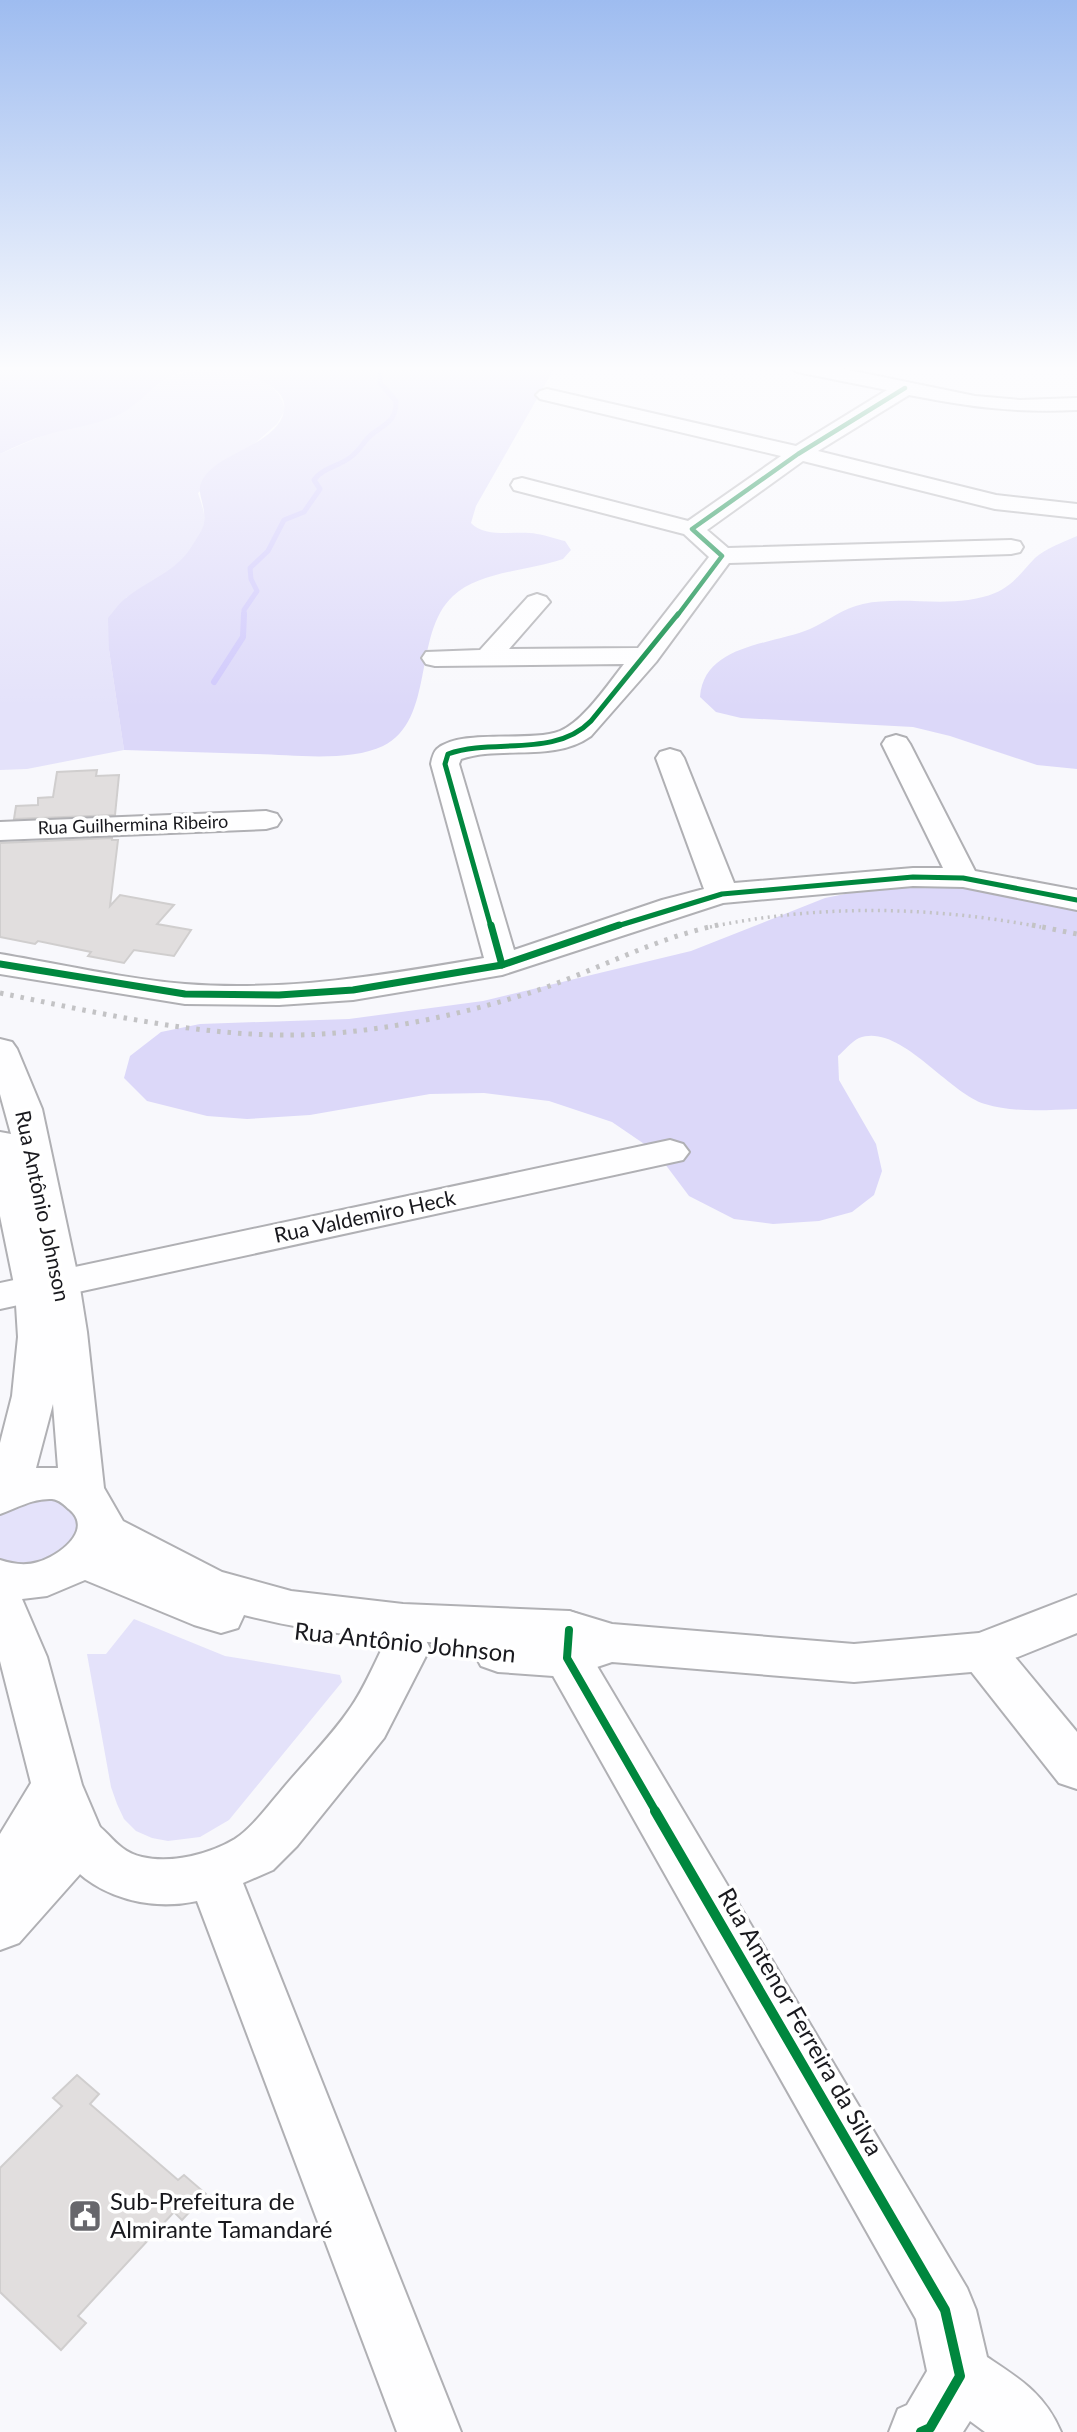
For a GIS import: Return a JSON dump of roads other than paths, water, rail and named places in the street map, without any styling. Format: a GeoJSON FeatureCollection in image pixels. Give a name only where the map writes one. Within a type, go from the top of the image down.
{"type":"FeatureCollection","features":[{"type":"Feature","properties":{"kind":"street"},"geometry":{"type":"LineString","coordinates":[[692,529],[761,480]]}},
{"type":"Feature","properties":{"kind":"street"},"geometry":{"type":"LineString","coordinates":[[907,480],[995,502],[1077,511]]}},
{"type":"Feature","properties":{"kind":"street"},"geometry":{"type":"LineString","coordinates":[[522,485],[692,529],[722,556],[1011,547]]}},
{"type":"Feature","properties":{"kind":"street"},"geometry":{"type":"LineString","coordinates":[[502,965],[445,764],[448,754],[465,746],[547,742],[570,737],[585,727],[647,656],[722,556]]}},
{"type":"Feature","properties":{"kind":"street"},"geometry":{"type":"LineString","coordinates":[[488,658],[537,602]]}},
{"type":"Feature","properties":{"kind":"street"},"geometry":{"type":"LineString","coordinates":[[435,659],[647,656]]}},
{"type":"Feature","properties":{"kind":"street"},"geometry":{"type":"LineString","coordinates":[[896,744],[963,878]]}},
{"type":"Feature","properties":{"kind":"street"},"geometry":{"type":"LineString","coordinates":[[670,758],[722,894]]}},
{"type":"Feature","properties":{"kind":"street","name":"Rua Guilhermina Ribeiro"},"geometry":{"type":"LineString","coordinates":[[0,831],[266,820]]}},
{"type":"Feature","properties":{"kind":"street"},"geometry":{"type":"LineString","coordinates":[[0,964],[185,994],[279,995],[353,990],[502,965],[673,907],[722,894],[913,877],[963,878],[1077,900]]}},
{"type":"Feature","properties":{"kind":"street","name":"Rua Antônio Johnson"},"geometry":{"type":"LineString","coordinates":[[0,1049],[24,1109],[31,1289],[67,1332],[78,1540]]}},
{"type":"Feature","properties":{"kind":"street","name":"Rua Antônio Johnson"},"geometry":{"type":"LineString","coordinates":[[0,1143],[39,1337],[33,1396],[3,1495]]}},
{"type":"Feature","properties":{"kind":"street","name":"Rua Valdemiro Heck"},"geometry":{"type":"LineString","coordinates":[[31,1289],[670,1152]]}},
{"type":"Feature","properties":{"kind":"street"},"geometry":{"type":"LineString","coordinates":[[3,1495],[26,1486],[46,1483],[65,1485],[78,1540],[23,1657]]}},
{"type":"Feature","properties":{"kind":"street"},"geometry":{"type":"LineString","coordinates":[[0,1578],[25,1582],[78,1540]]}},
{"type":"Feature","properties":{"kind":"street","name":"Rua Antônio Johnson"},"geometry":{"type":"LineString","coordinates":[[78,1540],[209,1587],[291,1609],[583,1644],[853,1663],[983,1652],[1077,1613]]}},
{"type":"Feature","properties":{"kind":"street","name":"Rua Antônio Johnson"},"geometry":{"type":"LineString","coordinates":[[78,1540],[194,1608],[282,1631],[407,1648],[583,1644]]}},
{"type":"Feature","properties":{"kind":"street"},"geometry":{"type":"LineString","coordinates":[[0,1602],[23,1657],[57,1785],[79,1839],[87,1850],[110,1868],[141,1880],[177,1882],[213,1873],[255,1854],[279,1830],[367,1724],[407,1648]]}},
{"type":"Feature","properties":{"kind":"street","name":"Rua Antenor Ferreira da Silva"},"geometry":{"type":"LineString","coordinates":[[583,1644],[944,2310],[960,2376]]}},
{"type":"Feature","properties":{"kind":"street"},"geometry":{"type":"LineString","coordinates":[[983,1652],[1077,1768]]}},
{"type":"Feature","properties":{"kind":"street"},"geometry":{"type":"LineString","coordinates":[[0,1881],[57,1785]]}},
{"type":"Feature","properties":{"kind":"street"},"geometry":{"type":"LineString","coordinates":[[0,1926],[79,1839]]}},
{"type":"Feature","properties":{"kind":"street"},"geometry":{"type":"LineString","coordinates":[[213,1873],[429,2432]]}},
{"type":"Feature","properties":{"kind":"street"},"geometry":{"type":"LineString","coordinates":[[921,2432],[930,2428],[960,2376],[1005,2407],[1029,2432]]}},
{"type":"Feature","properties":{"kind":"waterway"},"geometry":{"type":"LineString","coordinates":[[244,614],[257,591],[251,579],[250,568],[268,551],[284,520],[304,512],[320,489],[314,480]]}},
{"type":"Feature","properties":{"kind":"waterway"},"geometry":{"type":"LineString","coordinates":[[214,682],[243,637],[244,614]]}},
{"type":"Feature","properties":{"kind":"railway"},"geometry":{"type":"LineString","coordinates":[[712,927],[793,914],[876,910],[958,915],[1041,927]]}},
{"type":"Feature","properties":{"kind":"railway"},"geometry":{"type":"LineString","coordinates":[[712,927],[718,925]]}},
{"type":"Feature","properties":{"kind":"railway"},"geometry":{"type":"LineString","coordinates":[[1032,925],[1077,934]]}},
{"type":"Feature","properties":{"kind":"railway"},"geometry":{"type":"LineString","coordinates":[[0,993],[125,1018],[209,1031],[294,1035],[358,1031],[448,1015],[539,990],[640,949],[712,927]]}},
{"type":"Feature","properties":{"kind":"place","name":"Sub-Prefeitura de Almirante Tamandaré"},"geometry":{"type":"Point","coordinates":[85,2216]}}]}
